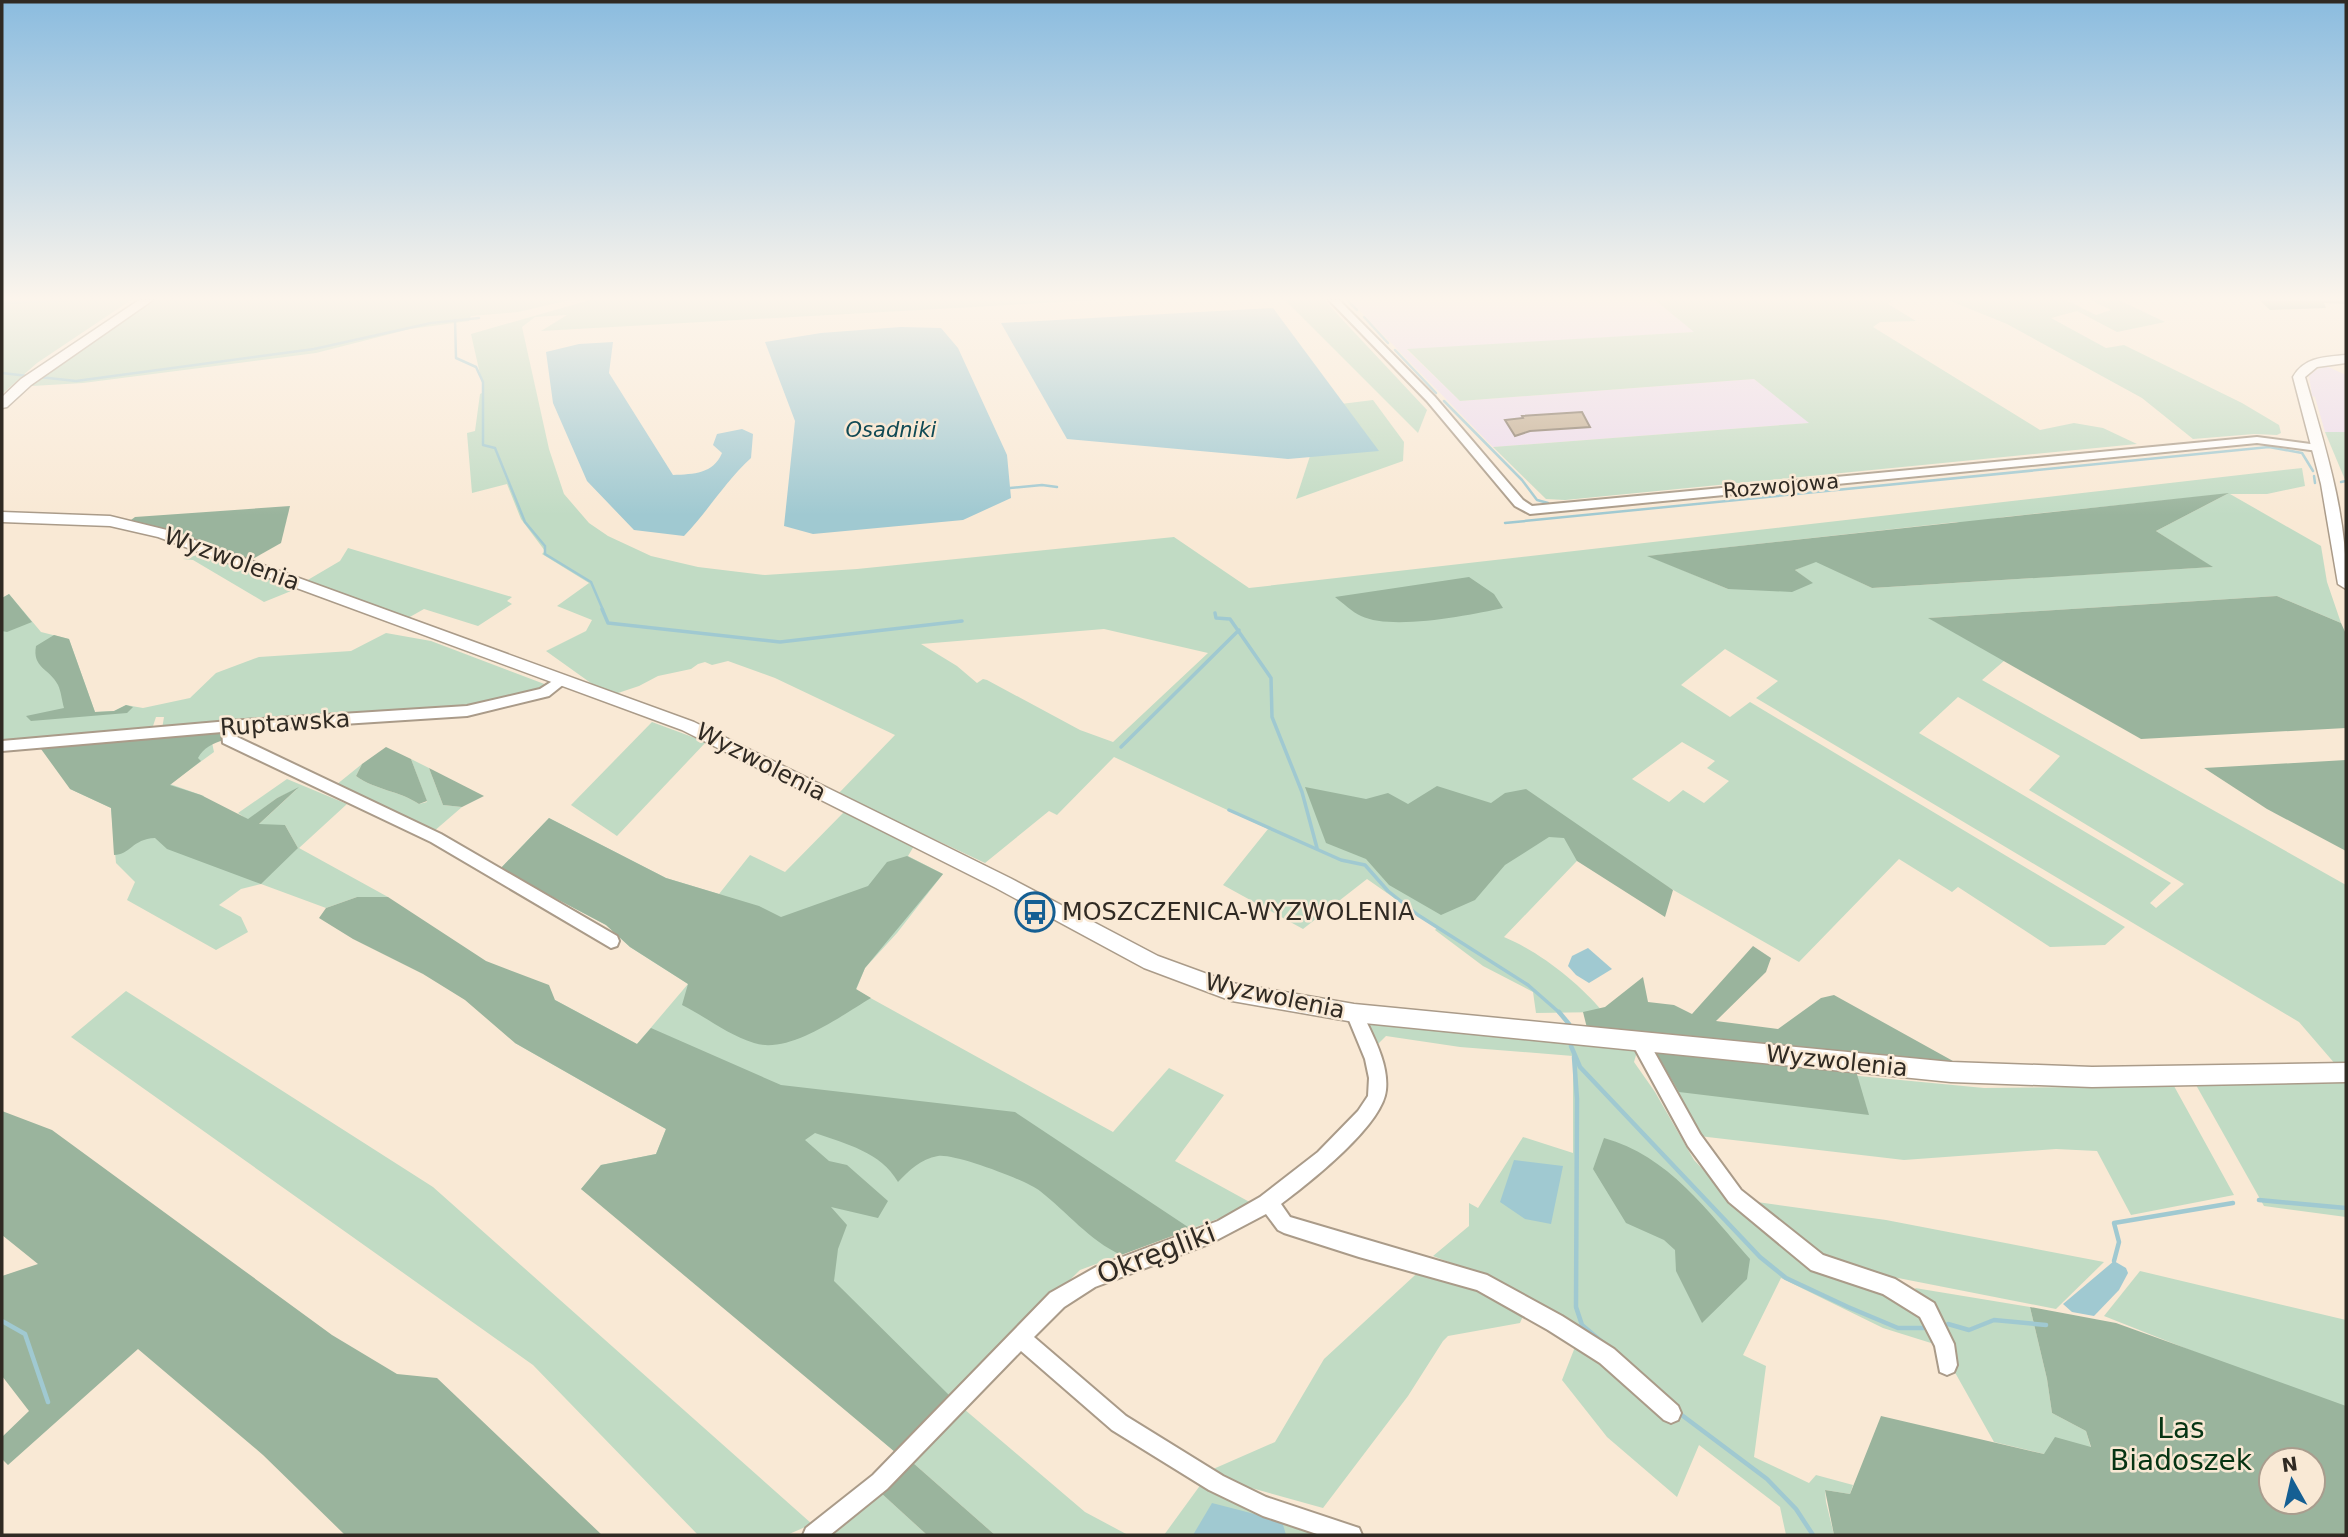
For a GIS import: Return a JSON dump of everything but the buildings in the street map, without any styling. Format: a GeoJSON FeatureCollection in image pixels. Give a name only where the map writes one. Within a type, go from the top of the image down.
{"type":"FeatureCollection","features":[{"type":"Feature","properties":{"kind":"street"},"geometry":{"type":"LineString","coordinates":[[2,404],[40,372]]}},
{"type":"Feature","properties":{"kind":"street","name":"Rozwojowa"},"geometry":{"type":"LineString","coordinates":[[1404,372],[1431,399],[1519,503],[1530,510],[2258,440],[2318,448]]}},
{"type":"Feature","properties":{"kind":"street"},"geometry":{"type":"LineString","coordinates":[[2303,372],[2299,377],[2328,484],[2346,584]]}},
{"type":"Feature","properties":{"kind":"street","name":"Wyzwolenia"},"geometry":{"type":"LineString","coordinates":[[2,517],[110,521],[150,530],[688,726],[1178,974],[1232,992],[1354,1013],[1930,1071],[2019,1076],[2346,1073]]}},
{"type":"Feature","properties":{"kind":"street","name":"Ruptawska"},"geometry":{"type":"LineString","coordinates":[[2,746],[229,726],[467,711],[544,693],[562,680]]}},
{"type":"Feature","properties":{"kind":"street"},"geometry":{"type":"LineString","coordinates":[[229,726],[228,739],[436,838],[611,941]]}},
{"type":"Feature","properties":{"kind":"street","name":"Okręgliki"},"geometry":{"type":"LineString","coordinates":[[813,1535],[880,1482],[1057,1300],[1091,1277],[1203,1237],[1270,1203],[1338,1144],[1374,1101],[1378,1084],[1375,1064],[1354,1013]]}},
{"type":"Feature","properties":{"kind":"street"},"geometry":{"type":"LineString","coordinates":[[1640,1042],[1695,1140],[1735,1196],[1818,1263],[1888,1286],[1927,1310],[1944,1344],[1947,1365]]}},
{"type":"Feature","properties":{"kind":"street"},"geometry":{"type":"LineString","coordinates":[[1270,1203],[1284,1224],[1479,1282],[1607,1356],[1671,1413]]}},
{"type":"Feature","properties":{"kind":"street"},"geometry":{"type":"LineString","coordinates":[[1020,1338],[1119,1423],[1216,1483],[1263,1506],[1352,1535]]}},
{"type":"Feature","properties":{"kind":"shaded area"},"geometry":{"type":"Polygon","coordinates":[[[1419,372],[1430,372],[1460,401],[1754,379],[1810,423],[1493,447],[1419,372]]]}},
{"type":"Feature","properties":{"kind":"shaded area"},"geometry":{"type":"Polygon","coordinates":[[[2314,372],[2339,372],[2346,375],[2346,432],[2325,432],[2315,397],[2312,396],[2309,376],[2314,372]]]}},
{"type":"Feature","properties":{"kind":"green space"},"geometry":{"type":"Polygon","coordinates":[[[2,372],[27,372],[2,394],[2,372]]]}},
{"type":"Feature","properties":{"kind":"green space"},"geometry":{"type":"Polygon","coordinates":[[[52,372],[171,372],[83,383],[32,386],[52,372]]]}},
{"type":"Feature","properties":{"kind":"green space"},"geometry":{"type":"Polygon","coordinates":[[[479,372],[532,372],[549,449],[564,494],[589,523],[608,536],[651,556],[698,567],[765,575],[857,569],[1174,537],[1249,588],[2302,468],[2305,486],[2267,494],[2230,494],[2321,546],[2327,582],[2341,623],[2277,596],[1929,618],[2005,660],[1982,680],[2346,885],[2346,1065],[2336,1065],[2299,1022],[1756,698],[1778,681],[1725,649],[1681,685],[1730,717],[1750,702],[2125,927],[2105,945],[2050,947],[1958,887],[1952,892],[1899,859],[1799,962],[1668,887],[1597,840],[1504,937],[1558,969],[1603,1012],[1536,1013],[1533,992],[1483,966],[1435,930],[1437,928],[1367,879],[1303,929],[1223,885],[1268,829],[1114,757],[1057,815],[1049,811],[985,863],[838,794],[895,735],[775,678],[728,661],[712,665],[705,662],[698,664],[691,669],[658,676],[609,696],[546,651],[586,631],[592,620],[557,606],[589,583],[542,554],[545,551],[521,519],[507,484],[472,493],[467,433],[475,431],[480,394],[484,392],[479,372]],[[2227,494],[1649,556],[1728,589],[1812,583],[1795,570],[1816,561],[1872,588],[2212,567],[2156,531],[2227,494]],[[1104,629],[921,644],[957,666],[977,683],[983,679],[987,680],[1080,730],[1113,742],[1208,653],[1104,629]],[[1958,697],[1919,733],[2171,883],[2150,903],[2156,908],[2184,884],[2029,790],[2060,756],[1958,697]],[[1682,742],[1632,779],[1669,802],[1683,790],[1704,803],[1729,781],[1707,768],[1715,761],[1682,742]]]}},
{"type":"Feature","properties":{"kind":"green space"},"geometry":{"type":"Polygon","coordinates":[[[1357,372],[1391,372],[1427,410],[1418,433],[1357,372]]]}},
{"type":"Feature","properties":{"kind":"green space"},"geometry":{"type":"Polygon","coordinates":[[[1430,372],[1946,372],[2040,430],[2074,423],[2103,428],[2137,444],[1565,500],[1546,499],[1493,447],[1809,423],[1754,379],[1460,401],[1430,372]]]}},
{"type":"Feature","properties":{"kind":"green space"},"geometry":{"type":"Polygon","coordinates":[[[2094,372],[2178,372],[2242,403],[2279,425],[2281,433],[2193,439],[2142,398],[2094,372]]]}},
{"type":"Feature","properties":{"kind":"green space"},"geometry":{"type":"Polygon","coordinates":[[[1373,400],[1404,442],[1403,461],[1296,499],[1310,456],[1341,404],[1373,400]]]}},
{"type":"Feature","properties":{"kind":"green space"},"geometry":{"type":"Polygon","coordinates":[[[2325,432],[2346,432],[2346,482],[2325,432]]]}},
{"type":"Feature","properties":{"kind":"green space"},"geometry":{"type":"Polygon","coordinates":[[[2229,493],[2156,531],[2213,567],[1872,588],[1816,562],[1795,570],[1813,583],[1792,592],[1728,589],[1647,556],[2229,493]]]}},
{"type":"Feature","properties":{"kind":"green space"},"geometry":{"type":"Polygon","coordinates":[[[290,506],[281,543],[249,561],[131,520],[135,517],[290,506]]]}},
{"type":"Feature","properties":{"kind":"green space"},"geometry":{"type":"Polygon","coordinates":[[[348,548],[512,597],[507,601],[512,604],[478,626],[424,609],[408,618],[306,581],[340,561],[348,548]]]}},
{"type":"Feature","properties":{"kind":"green space"},"geometry":{"type":"Polygon","coordinates":[[[201,554],[296,589],[264,602],[193,560],[183,559],[201,554]]]}},
{"type":"Feature","properties":{"kind":"green space"},"geometry":{"type":"Polygon","coordinates":[[[1469,577],[1494,594],[1503,608],[1431,620],[1392,622],[1361,616],[1335,597],[1469,577]]]}},
{"type":"Feature","properties":{"kind":"green space"},"geometry":{"type":"Polygon","coordinates":[[[9,594],[41,632],[69,639],[95,712],[114,711],[126,705],[143,708],[190,698],[216,673],[259,657],[351,651],[386,633],[431,641],[547,685],[537,692],[489,705],[162,729],[164,717],[156,717],[152,729],[2,743],[2,598],[9,594]]]}},
{"type":"Feature","properties":{"kind":"green space"},"geometry":{"type":"Polygon","coordinates":[[[9,594],[32,622],[7,632],[2,631],[2,598],[9,594]]]}},
{"type":"Feature","properties":{"kind":"green space"},"geometry":{"type":"Polygon","coordinates":[[[2277,596],[2341,623],[2346,634],[2346,728],[2141,739],[1928,618],[2277,596]]]}},
{"type":"Feature","properties":{"kind":"green space"},"geometry":{"type":"Polygon","coordinates":[[[54,635],[69,639],[95,712],[114,711],[126,705],[133,707],[127,713],[31,721],[26,716],[64,708],[58,685],[39,664],[35,653],[36,646],[54,635]]]}},
{"type":"Feature","properties":{"kind":"green space"},"geometry":{"type":"Polygon","coordinates":[[[652,722],[706,742],[617,836],[571,805],[652,722]]]}},
{"type":"Feature","properties":{"kind":"green space"},"geometry":{"type":"Polygon","coordinates":[[[223,730],[224,740],[212,744],[200,754],[198,758],[201,761],[170,785],[201,795],[248,819],[277,798],[299,787],[259,824],[285,825],[298,848],[261,884],[167,849],[155,838],[141,841],[114,855],[111,808],[70,789],[41,749],[223,730]]]}},
{"type":"Feature","properties":{"kind":"green space"},"geometry":{"type":"Polygon","coordinates":[[[210,733],[214,752],[170,784],[204,796],[167,848],[298,848],[285,825],[258,825],[297,789],[277,798],[248,820],[238,813],[287,779],[347,804],[299,848],[388,897],[357,897],[326,908],[261,884],[241,889],[219,905],[241,917],[248,932],[216,950],[127,900],[135,882],[116,863],[111,808],[70,789],[210,733]]]}},
{"type":"Feature","properties":{"kind":"green space"},"geometry":{"type":"Polygon","coordinates":[[[386,747],[411,759],[427,801],[419,804],[356,776],[362,764],[386,747]]]}},
{"type":"Feature","properties":{"kind":"green space"},"geometry":{"type":"Polygon","coordinates":[[[411,759],[429,768],[443,805],[462,807],[433,832],[336,785],[362,764],[356,776],[363,781],[419,804],[427,802],[411,759]]]}},
{"type":"Feature","properties":{"kind":"green space"},"geometry":{"type":"Polygon","coordinates":[[[2346,760],[2346,851],[2267,809],[2204,768],[2346,760]]]}},
{"type":"Feature","properties":{"kind":"green space"},"geometry":{"type":"Polygon","coordinates":[[[429,768],[484,796],[462,807],[443,805],[429,768]]]}},
{"type":"Feature","properties":{"kind":"green space"},"geometry":{"type":"Polygon","coordinates":[[[1437,786],[1491,803],[1505,793],[1526,789],[1673,890],[1665,917],[1577,861],[1564,838],[1549,837],[1505,865],[1475,900],[1441,915],[1389,885],[1366,859],[1326,843],[1305,787],[1366,799],[1388,793],[1408,804],[1437,786]]]}},
{"type":"Feature","properties":{"kind":"green space"},"geometry":{"type":"Polygon","coordinates":[[[845,811],[914,846],[908,856],[943,874],[897,933],[865,968],[856,990],[1113,1132],[1169,1068],[1224,1095],[1175,1161],[1255,1205],[1080,1270],[895,1452],[658,1247],[581,1189],[601,1165],[656,1154],[666,1129],[515,1043],[555,1000],[637,1044],[688,984],[630,947],[606,925],[500,869],[549,818],[666,878],[719,894],[750,855],[785,872],[845,811]]]}},
{"type":"Feature","properties":{"kind":"green space"},"geometry":{"type":"Polygon","coordinates":[[[549,818],[666,878],[759,906],[781,917],[868,886],[887,862],[907,856],[943,874],[865,968],[856,989],[871,998],[799,1039],[768,1045],[754,1043],[735,1035],[682,1005],[688,984],[630,947],[606,925],[500,869],[549,818]]]}},
{"type":"Feature","properties":{"kind":"green space"},"geometry":{"type":"Polygon","coordinates":[[[357,897],[388,897],[486,961],[549,985],[555,1000],[637,1044],[651,1028],[781,1085],[1015,1112],[1191,1229],[1121,1255],[1089,1234],[1040,1191],[990,1169],[959,1159],[938,1156],[921,1162],[898,1182],[882,1163],[862,1150],[815,1133],[805,1140],[829,1161],[847,1165],[888,1201],[878,1218],[831,1207],[847,1225],[838,1249],[834,1281],[951,1397],[895,1452],[581,1189],[601,1165],[656,1154],[666,1129],[515,1043],[465,1000],[423,974],[353,939],[319,918],[326,908],[357,897]]]}},
{"type":"Feature","properties":{"kind":"green space"},"geometry":{"type":"Polygon","coordinates":[[[1753,946],[1771,958],[1766,972],[1716,1021],[1778,1029],[1821,998],[1834,995],[1953,1061],[1919,1065],[1588,1032],[1583,1012],[1605,1007],[1643,977],[1648,1002],[1674,1005],[1692,1014],[1753,946]]]}},
{"type":"Feature","properties":{"kind":"green space"},"geometry":{"type":"Polygon","coordinates":[[[126,991],[433,1187],[812,1524],[787,1535],[698,1535],[533,1365],[71,1037],[126,991]]]}},
{"type":"Feature","properties":{"kind":"green space"},"geometry":{"type":"Polygon","coordinates":[[[1369,1022],[1638,1048],[1634,1062],[1655,1092],[1694,1160],[1751,1221],[1799,1255],[1902,1298],[1931,1330],[1931,1343],[1883,1328],[1781,1278],[1743,1355],[1766,1366],[1754,1457],[1809,1483],[1816,1475],[1853,1485],[1850,1494],[1825,1490],[1834,1535],[1786,1535],[1780,1507],[1699,1445],[1677,1497],[1607,1437],[1562,1380],[1584,1330],[1508,1285],[1433,1256],[1469,1226],[1469,1203],[1478,1208],[1523,1137],[1573,1153],[1573,1056],[1460,1047],[1386,1036],[1378,1044],[1367,1026],[1369,1022]]]}},
{"type":"Feature","properties":{"kind":"green space"},"geometry":{"type":"Polygon","coordinates":[[[1654,1049],[1856,1071],[1869,1115],[1679,1092],[1654,1049]]]}},
{"type":"Feature","properties":{"kind":"green space"},"geometry":{"type":"Polygon","coordinates":[[[1659,1057],[1984,1088],[2174,1086],[2234,1195],[2131,1215],[2097,1151],[2056,1149],[1904,1160],[1699,1136],[1680,1106],[1659,1057]]]}},
{"type":"Feature","properties":{"kind":"green space"},"geometry":{"type":"Polygon","coordinates":[[[2345,1083],[2346,1217],[2264,1206],[2196,1085],[2345,1083]]]}},
{"type":"Feature","properties":{"kind":"green space"},"geometry":{"type":"Polygon","coordinates":[[[2,1111],[52,1130],[332,1335],[397,1374],[437,1378],[602,1535],[345,1535],[263,1455],[138,1349],[8,1465],[2,1459],[2,1437],[29,1411],[2,1376],[2,1276],[38,1264],[2,1235],[2,1111]]]}},
{"type":"Feature","properties":{"kind":"green space"},"geometry":{"type":"Polygon","coordinates":[[[1604,1138],[1648,1157],[1667,1171],[1702,1205],[1750,1259],[1747,1279],[1702,1323],[1676,1271],[1675,1250],[1664,1240],[1626,1223],[1593,1169],[1604,1138]]]}},
{"type":"Feature","properties":{"kind":"green space"},"geometry":{"type":"Polygon","coordinates":[[[1750,1201],[1886,1220],[2104,1262],[2056,1309],[1893,1277],[1817,1255],[1750,1201]]]}},
{"type":"Feature","properties":{"kind":"green space"},"geometry":{"type":"Polygon","coordinates":[[[1426,1265],[1525,1311],[1520,1323],[1448,1336],[1408,1396],[1323,1508],[1230,1482],[1211,1470],[1275,1442],[1324,1359],[1426,1265]]]}},
{"type":"Feature","properties":{"kind":"green space"},"geometry":{"type":"Polygon","coordinates":[[[2140,1271],[2346,1320],[2346,1412],[2104,1316],[2140,1271]]]}},
{"type":"Feature","properties":{"kind":"green space"},"geometry":{"type":"Polygon","coordinates":[[[1915,1288],[2030,1307],[2052,1413],[2086,1431],[2091,1448],[2044,1454],[1994,1442],[1948,1360],[1938,1326],[1915,1288]]]}},
{"type":"Feature","properties":{"kind":"green space","name":"Las Biadoszek"},"geometry":{"type":"Polygon","coordinates":[[[2030,1307],[2116,1323],[2346,1406],[2346,1535],[1834,1535],[1825,1490],[1850,1494],[1881,1416],[2044,1454],[2055,1437],[2091,1447],[2086,1431],[2052,1413],[2030,1307]]]}},
{"type":"Feature","properties":{"kind":"green space"},"geometry":{"type":"Polygon","coordinates":[[[964,1409],[1085,1512],[1128,1535],[995,1535],[912,1462],[964,1409]]]}},
{"type":"Feature","properties":{"kind":"green space"},"geometry":{"type":"Polygon","coordinates":[[[912,1462],[995,1535],[927,1535],[881,1493],[912,1462]]]}},
{"type":"Feature","properties":{"kind":"green space"},"geometry":{"type":"Polygon","coordinates":[[[1204,1480],[1342,1529],[1339,1535],[1164,1535],[1204,1480]]]}},
{"type":"Feature","properties":{"kind":"green space"},"geometry":{"type":"Polygon","coordinates":[[[881,1493],[927,1535],[823,1535],[881,1493]]]}},
{"type":"Feature","properties":{"kind":"water"},"geometry":{"type":"Polygon","coordinates":[[[549,372],[609,372],[673,475],[695,473],[713,465],[722,453],[713,445],[717,434],[742,429],[753,434],[751,458],[684,536],[634,530],[587,481],[553,403],[549,372]]]}},
{"type":"Feature","properties":{"kind":"water","name":"Osadniki"},"geometry":{"type":"Polygon","coordinates":[[[776,372],[969,372],[1007,455],[1011,498],[963,520],[813,534],[784,526],[795,421],[776,372]]]}},
{"type":"Feature","properties":{"kind":"water"},"geometry":{"type":"Polygon","coordinates":[[[1029,372],[1320,372],[1379,451],[1288,459],[1067,439],[1029,372]]]}},
{"type":"Feature","properties":{"kind":"water"},"geometry":{"type":"Polygon","coordinates":[[[1588,948],[1612,969],[1589,983],[1568,966],[1572,956],[1588,948]]]}},
{"type":"Feature","properties":{"kind":"water"},"geometry":{"type":"Polygon","coordinates":[[[1514,1160],[1563,1166],[1551,1224],[1525,1219],[1500,1202],[1514,1160]]]}},
{"type":"Feature","properties":{"kind":"water"},"geometry":{"type":"Polygon","coordinates":[[[2114,1261],[2126,1268],[2128,1273],[2119,1290],[2094,1316],[2072,1312],[2063,1304],[2114,1261]]]}},
{"type":"Feature","properties":{"kind":"water"},"geometry":{"type":"Polygon","coordinates":[[[1212,1503],[1282,1521],[1286,1535],[1193,1535],[1212,1503]]]}},
{"type":"Feature","properties":{"kind":"waterway"},"geometry":{"type":"LineString","coordinates":[[39,377],[76,381],[145,372]]}},
{"type":"Feature","properties":{"kind":"waterway"},"geometry":{"type":"LineString","coordinates":[[478,372],[483,382],[483,445],[495,448],[525,522],[545,546],[545,554],[591,582],[603,610]]}},
{"type":"Feature","properties":{"kind":"waterway"},"geometry":{"type":"LineString","coordinates":[[1416,372],[1436,393]]}},
{"type":"Feature","properties":{"kind":"waterway"},"geometry":{"type":"LineString","coordinates":[[2,373],[28,376]]}},
{"type":"Feature","properties":{"kind":"waterway"},"geometry":{"type":"LineString","coordinates":[[1444,401],[1522,480],[1537,500],[1548,503]]}},
{"type":"Feature","properties":{"kind":"waterway"},"geometry":{"type":"LineString","coordinates":[[1505,523],[2269,447],[2302,453],[2313,471]]}},
{"type":"Feature","properties":{"kind":"waterway"},"geometry":{"type":"LineString","coordinates":[[2314,476],[2315,483]]}},
{"type":"Feature","properties":{"kind":"waterway"},"geometry":{"type":"LineString","coordinates":[[2341,482],[2346,481]]}},
{"type":"Feature","properties":{"kind":"waterway"},"geometry":{"type":"LineString","coordinates":[[1010,488],[1042,485],[1057,487]]}},
{"type":"Feature","properties":{"kind":"waterway"},"geometry":{"type":"LineString","coordinates":[[602,609],[608,623],[780,642],[962,621]]}},
{"type":"Feature","properties":{"kind":"waterway"},"geometry":{"type":"LineString","coordinates":[[1215,613],[1216,618],[1230,619],[1238,631]]}},
{"type":"Feature","properties":{"kind":"waterway"},"geometry":{"type":"LineString","coordinates":[[1121,747],[1238,631]]}},
{"type":"Feature","properties":{"kind":"waterway"},"geometry":{"type":"LineString","coordinates":[[1238,631],[1271,678],[1272,717],[1302,792],[1317,848]]}},
{"type":"Feature","properties":{"kind":"waterway"},"geometry":{"type":"LineString","coordinates":[[1229,810],[1341,860],[1365,865],[1388,891],[1418,915],[1528,985],[1560,1013]]}},
{"type":"Feature","properties":{"kind":"waterway"},"geometry":{"type":"LineString","coordinates":[[1560,1013],[1569,1024]]}},
{"type":"Feature","properties":{"kind":"waterway"},"geometry":{"type":"LineString","coordinates":[[1571,1046],[1580,1067],[1760,1257],[1786,1278],[1898,1328],[1924,1328]]}},
{"type":"Feature","properties":{"kind":"waterway"},"geometry":{"type":"LineString","coordinates":[[1574,1057],[1577,1099],[1576,1307],[1582,1325],[1602,1342]]}},
{"type":"Feature","properties":{"kind":"waterway"},"geometry":{"type":"LineString","coordinates":[[2259,1200],[2346,1208]]}},
{"type":"Feature","properties":{"kind":"waterway"},"geometry":{"type":"LineString","coordinates":[[2114,1261],[2119,1242],[2114,1223],[2233,1203]]}},
{"type":"Feature","properties":{"kind":"waterway"},"geometry":{"type":"LineString","coordinates":[[1948,1324],[1969,1330],[1994,1320],[2046,1325]]}},
{"type":"Feature","properties":{"kind":"waterway"},"geometry":{"type":"LineString","coordinates":[[2,1321],[25,1334],[48,1402]]}},
{"type":"Feature","properties":{"kind":"waterway"},"geometry":{"type":"LineString","coordinates":[[1679,1413],[1767,1479],[1796,1509],[1813,1535]]}},
{"type":"Feature","properties":{"kind":"place","name":"MOSZCZENICA-WYZWOLENIA"},"geometry":{"type":"Point","coordinates":[1035,912]}}]}
